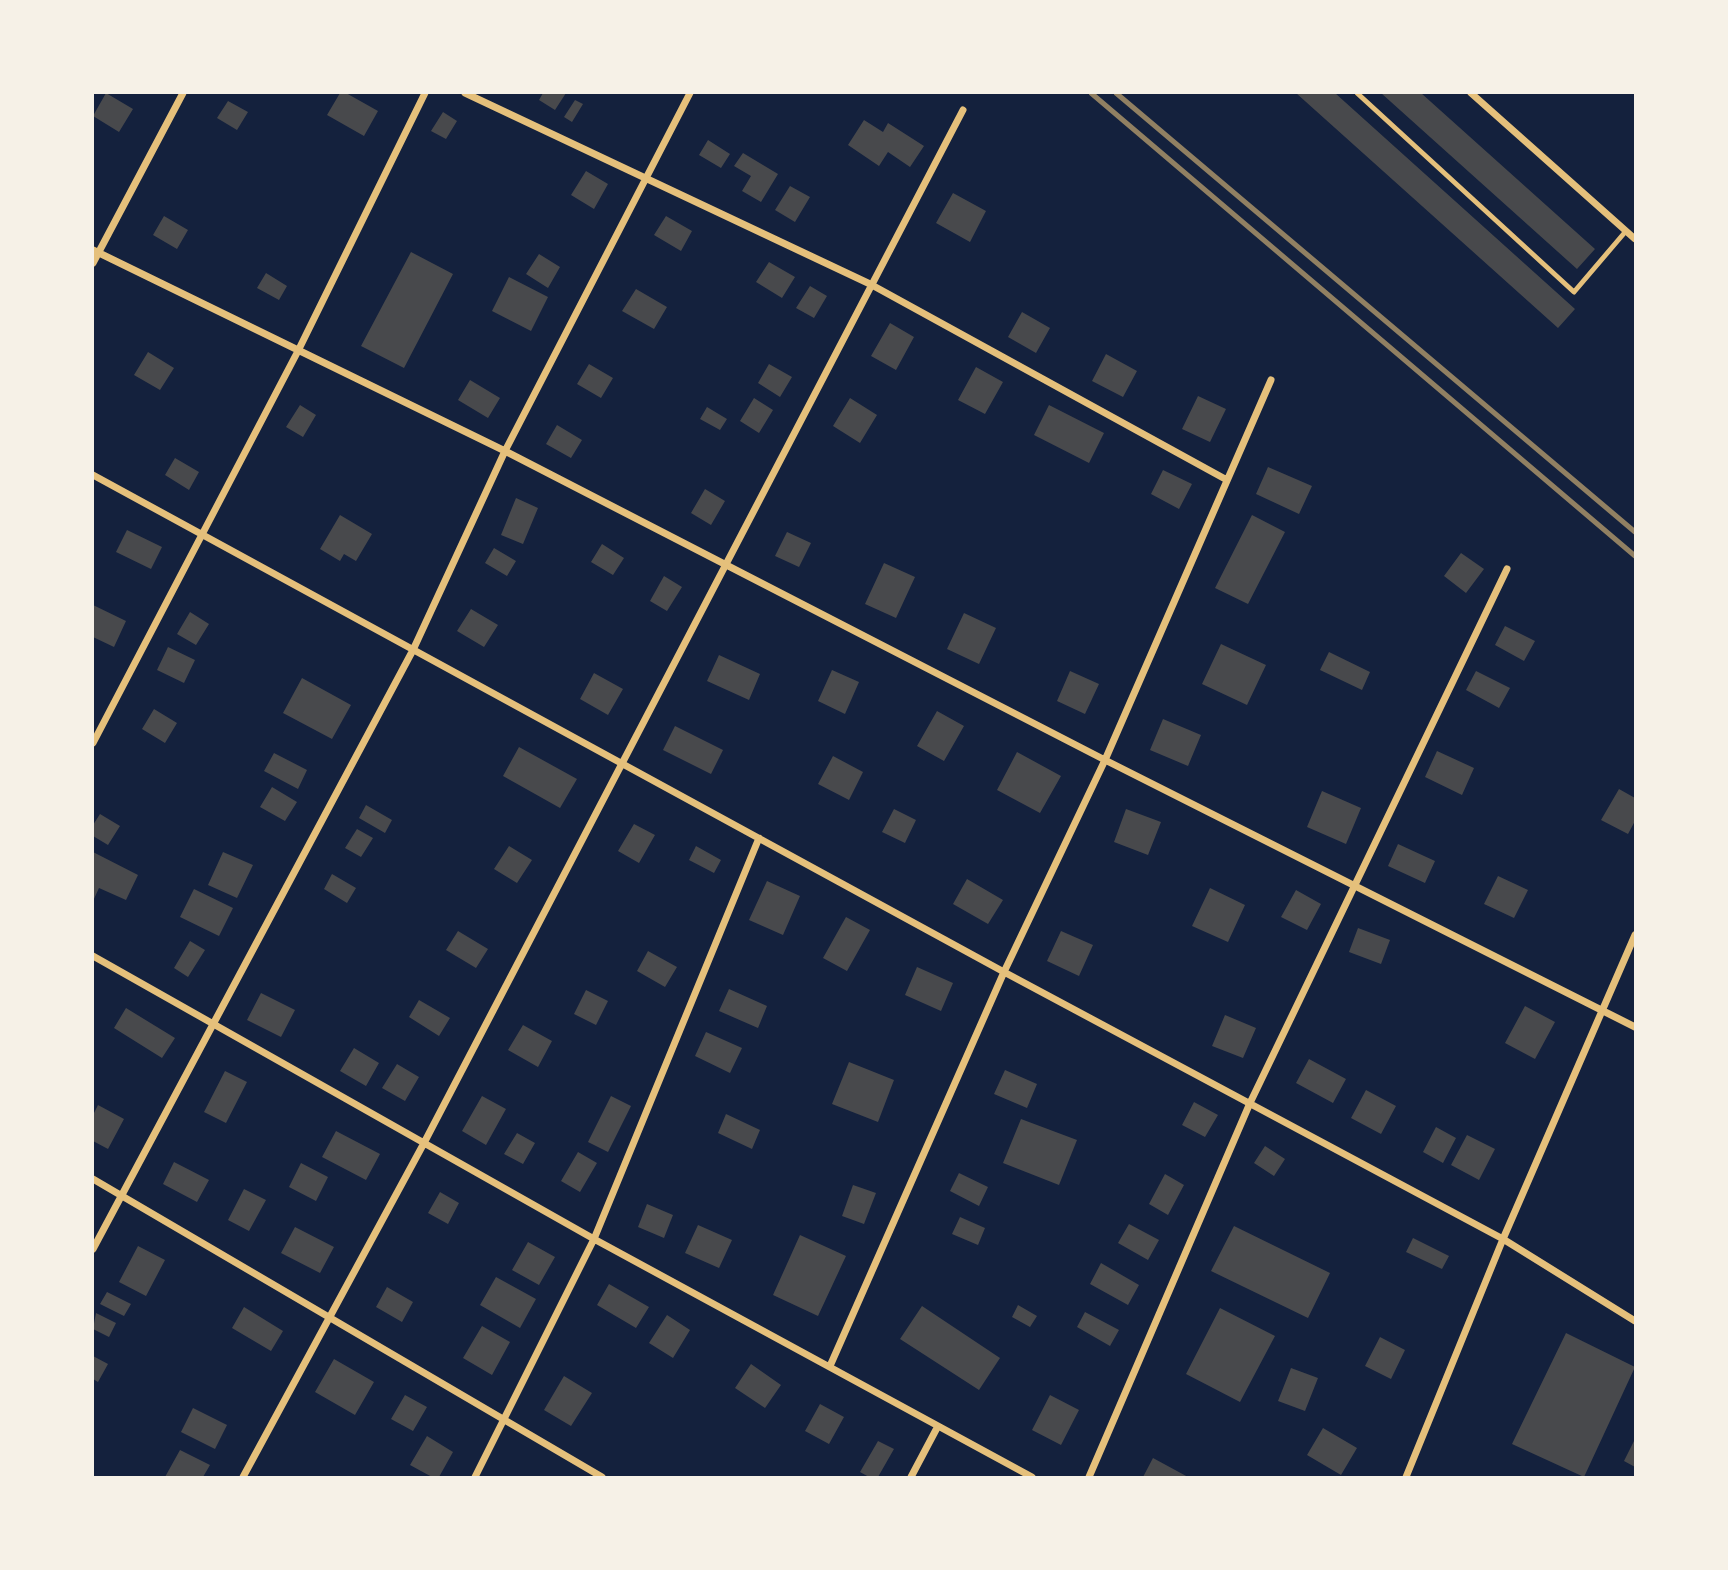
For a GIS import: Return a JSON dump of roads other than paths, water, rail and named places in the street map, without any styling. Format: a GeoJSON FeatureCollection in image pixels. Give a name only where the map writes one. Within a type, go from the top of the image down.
{"type":"FeatureCollection","features":[{"type":"Feature","properties":{"kind":"street"},"geometry":{"type":"LineString","coordinates":[[93,263],[96,251],[183,93]]}},
{"type":"Feature","properties":{"kind":"street"},"geometry":{"type":"LineString","coordinates":[[93,743],[298,351],[425,93]]}},
{"type":"Feature","properties":{"kind":"street"},"geometry":{"type":"LineString","coordinates":[[465,93],[870,285],[1227,480]]}},
{"type":"Feature","properties":{"kind":"street"},"geometry":{"type":"LineString","coordinates":[[93,1250],[119,1195],[213,1027],[413,650],[505,452],[690,93]]}},
{"type":"Feature","properties":{"kind":"street"},"geometry":{"type":"LineString","coordinates":[[1471,93],[1635,239]]}},
{"type":"Feature","properties":{"kind":"street"},"geometry":{"type":"LineString","coordinates":[[243,1477],[424,1143],[963,110]]}},
{"type":"Feature","properties":{"kind":"street"},"geometry":{"type":"LineString","coordinates":[[96,251],[505,452],[1352,886],[1635,1027]]}},
{"type":"Feature","properties":{"kind":"street"},"geometry":{"type":"LineString","coordinates":[[830,1366],[1004,972],[1105,760],[1271,380]]}},
{"type":"Feature","properties":{"kind":"street"},"geometry":{"type":"LineString","coordinates":[[93,475],[1004,972],[1503,1239],[1635,1321]]}},
{"type":"Feature","properties":{"kind":"street"},"geometry":{"type":"LineString","coordinates":[[1089,1477],[1250,1103],[1352,886],[1507,569]]}},
{"type":"Feature","properties":{"kind":"street"},"geometry":{"type":"LineString","coordinates":[[475,1477],[594,1239],[759,838]]}},
{"type":"Feature","properties":{"kind":"street"},"geometry":{"type":"LineString","coordinates":[[1406,1477],[1503,1239],[1635,935]]}},
{"type":"Feature","properties":{"kind":"street"},"geometry":{"type":"LineString","coordinates":[[93,956],[213,1027],[594,1239],[1032,1477]]}},
{"type":"Feature","properties":{"kind":"street"},"geometry":{"type":"LineString","coordinates":[[93,1179],[602,1477]]}},
{"type":"Feature","properties":{"kind":"street"},"geometry":{"type":"LineString","coordinates":[[911,1477],[938,1426]]}},
{"type":"Feature","properties":{"kind":"lane"},"geometry":{"type":"LineString","coordinates":[[1357,93],[1574,292],[1626,230]]}},
{"type":"Feature","properties":{"kind":"railway"},"geometry":{"type":"LineString","coordinates":[[1091,93],[1635,556]]}},
{"type":"Feature","properties":{"kind":"railway"},"geometry":{"type":"LineString","coordinates":[[1116,93],[1635,532]]}}]}
